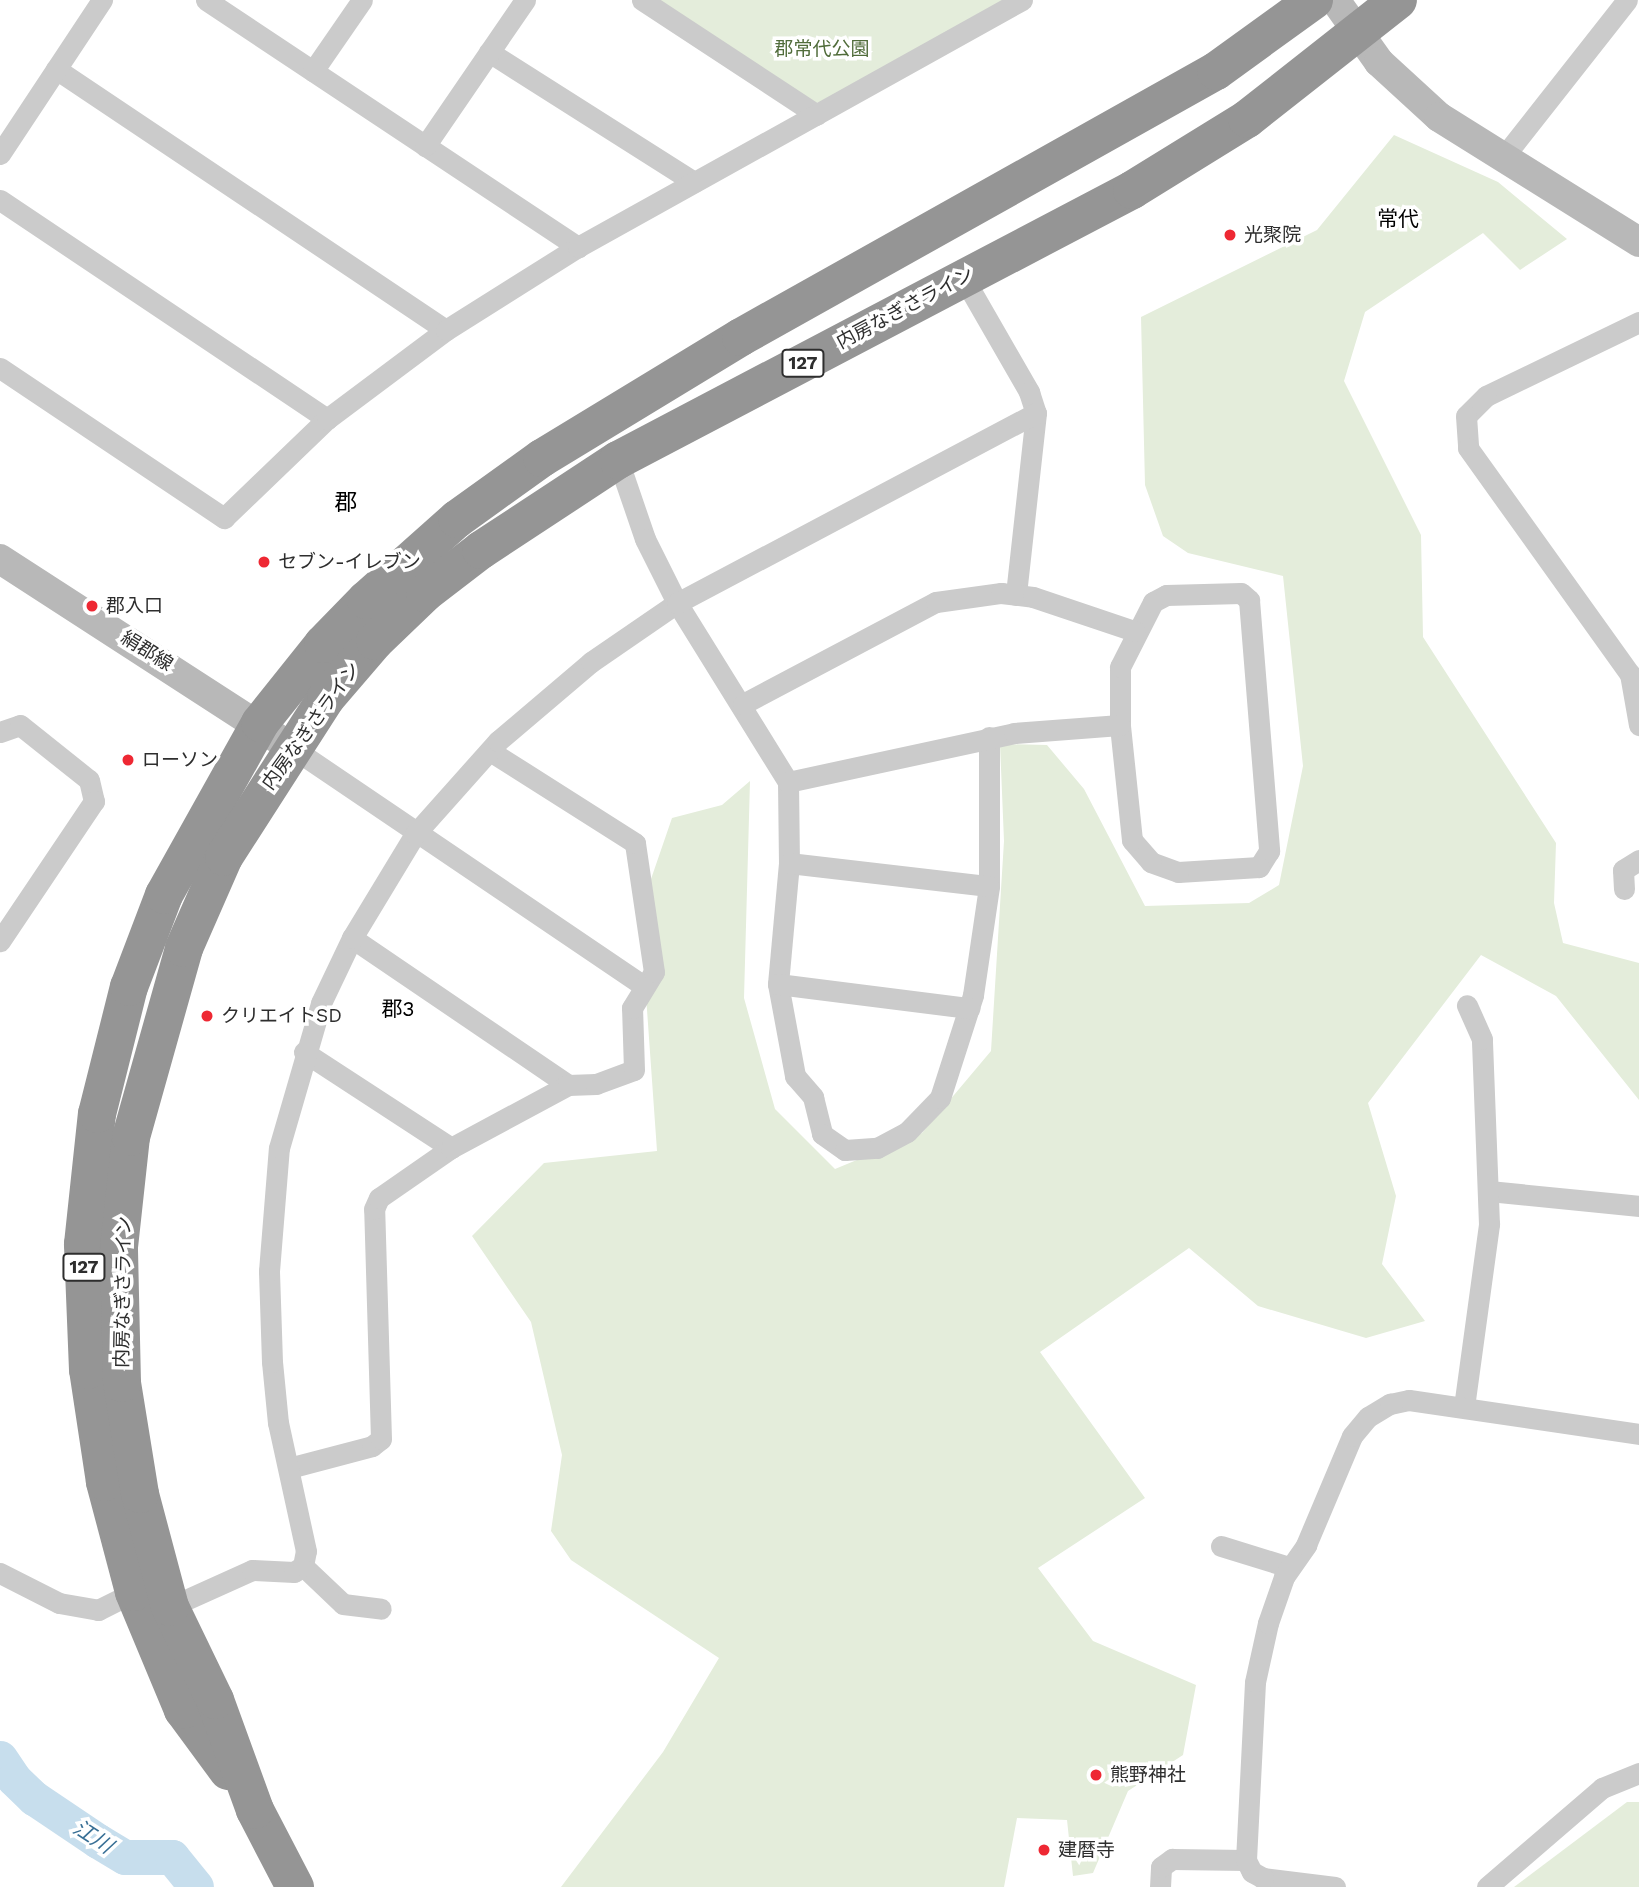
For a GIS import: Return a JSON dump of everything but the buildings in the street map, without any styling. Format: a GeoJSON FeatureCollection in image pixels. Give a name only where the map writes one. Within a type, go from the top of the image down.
{"type":"FeatureCollection","features":[{"type":"Feature","properties":{"kind":"highway","name":"内房なぎさライン"},"geometry":{"type":"LineString","coordinates":[[256,1810],[183,1710],[134,1592],[105,1482],[88,1370],[83,1244],[97,1114],[130,987],[164,895],[260,723],[323,644],[366,600],[457,519],[542,458],[741,337],[1216,71],[1314,0]]}},
{"type":"Feature","properties":{"kind":"highway","name":"内房なぎさライン"},"geometry":{"type":"LineString","coordinates":[[295,1887],[256,1810],[215,1700],[170,1607],[140,1494],[122,1383],[119,1247],[131,1137],[184,948],[225,857],[292,747],[374,641],[425,593],[481,550],[618,460],[1144,183],[1247,119],[1359,34],[1398,0]]}},
{"type":"Feature","properties":{"kind":"street"},"geometry":{"type":"LineString","coordinates":[[0,154],[102,0]]}},
{"type":"Feature","properties":{"kind":"street"},"geometry":{"type":"LineString","coordinates":[[206,0],[578,247]]}},
{"type":"Feature","properties":{"kind":"street"},"geometry":{"type":"LineString","coordinates":[[313,71],[362,0]]}},
{"type":"Feature","properties":{"kind":"street"},"geometry":{"type":"LineString","coordinates":[[425,146],[524,0]]}},
{"type":"Feature","properties":{"kind":"street"},"geometry":{"type":"LineString","coordinates":[[642,0],[817,115]]}},
{"type":"Feature","properties":{"kind":"street"},"geometry":{"type":"LineString","coordinates":[[0,368],[224,518],[327,419],[446,330],[578,247],[1022,0]]}},
{"type":"Feature","properties":{"kind":"street"},"geometry":{"type":"LineString","coordinates":[[1335,0],[1379,62],[1439,117],[1504,155],[1639,242]]}},
{"type":"Feature","properties":{"kind":"street"},"geometry":{"type":"LineString","coordinates":[[1504,155],[1627,0]]}},
{"type":"Feature","properties":{"kind":"street"},"geometry":{"type":"LineString","coordinates":[[489,52],[694,183]]}},
{"type":"Feature","properties":{"kind":"street"},"geometry":{"type":"LineString","coordinates":[[56,69],[446,330]]}},
{"type":"Feature","properties":{"kind":"street"},"geometry":{"type":"LineString","coordinates":[[0,200],[327,419]]}},
{"type":"Feature","properties":{"kind":"street"},"geometry":{"type":"LineString","coordinates":[[963,277],[1029,392],[1036,413],[1016,595]]}},
{"type":"Feature","properties":{"kind":"street"},"geometry":{"type":"LineString","coordinates":[[1639,322],[1486,396],[1466,416],[1468,447],[1630,674],[1639,725]]}},
{"type":"Feature","properties":{"kind":"street"},"geometry":{"type":"LineString","coordinates":[[170,1607],[252,1570],[294,1572],[303,1566],[306,1552],[278,1423],[268,1271],[279,1148],[304,1052],[321,1003],[352,938],[415,834],[490,751],[591,662],[677,603],[1036,413]]}},
{"type":"Feature","properties":{"kind":"street"},"geometry":{"type":"LineString","coordinates":[[618,460],[645,539],[677,603],[743,704],[788,782],[789,863],[778,984],[795,1076],[816,1104],[822,1134],[845,1150],[877,1148],[887,1143],[906,1132],[940,1097],[969,1009],[989,886],[989,737]]}},
{"type":"Feature","properties":{"kind":"street","name":"絹郡線"},"geometry":{"type":"LineString","coordinates":[[0,559],[260,723],[292,747]]}},
{"type":"Feature","properties":{"kind":"street"},"geometry":{"type":"LineString","coordinates":[[1241,593],[1249,600],[1269,851],[1259,867],[1178,872],[1151,862],[1132,839],[1120,725],[1120,667],[1134,631],[1153,602],[1166,595],[1241,593]]}},
{"type":"Feature","properties":{"kind":"street"},"geometry":{"type":"LineString","coordinates":[[743,704],[936,602],[1016,595],[1134,631]]}},
{"type":"Feature","properties":{"kind":"street"},"geometry":{"type":"LineString","coordinates":[[0,732],[20,725],[89,780],[94,801],[0,941]]}},
{"type":"Feature","properties":{"kind":"street"},"geometry":{"type":"LineString","coordinates":[[788,782],[989,737],[1120,725]]}},
{"type":"Feature","properties":{"kind":"street"},"geometry":{"type":"LineString","coordinates":[[292,747],[415,834],[644,986]]}},
{"type":"Feature","properties":{"kind":"street"},"geometry":{"type":"LineString","coordinates":[[289,1468],[372,1446],[381,1439],[374,1209],[379,1198],[451,1148],[568,1085],[596,1084],[634,1070],[632,1008],[654,972],[635,843],[490,751]]}},
{"type":"Feature","properties":{"kind":"street"},"geometry":{"type":"LineString","coordinates":[[1624,889],[1623,870],[1639,860]]}},
{"type":"Feature","properties":{"kind":"street"},"geometry":{"type":"LineString","coordinates":[[789,863],[989,886]]}},
{"type":"Feature","properties":{"kind":"street"},"geometry":{"type":"LineString","coordinates":[[352,938],[568,1085]]}},
{"type":"Feature","properties":{"kind":"street"},"geometry":{"type":"LineString","coordinates":[[778,984],[969,1009]]}},
{"type":"Feature","properties":{"kind":"street"},"geometry":{"type":"LineString","coordinates":[[1464,1407],[1489,1224],[1482,1039],[1468,1005]]}},
{"type":"Feature","properties":{"kind":"street"},"geometry":{"type":"LineString","coordinates":[[304,1052],[451,1148]]}},
{"type":"Feature","properties":{"kind":"street"},"geometry":{"type":"LineString","coordinates":[[1489,1191],[1639,1206]]}},
{"type":"Feature","properties":{"kind":"street"},"geometry":{"type":"LineString","coordinates":[[1335,1887],[1263,1878],[1252,1872],[1246,1860],[1255,1682],[1268,1623],[1289,1567],[1306,1545],[1352,1436],[1368,1418],[1390,1404],[1409,1400],[1639,1434]]}},
{"type":"Feature","properties":{"kind":"street"},"geometry":{"type":"LineString","coordinates":[[1221,1546],[1289,1567]]}},
{"type":"Feature","properties":{"kind":"street"},"geometry":{"type":"LineString","coordinates":[[303,1566],[343,1604],[381,1609]]}},
{"type":"Feature","properties":{"kind":"street"},"geometry":{"type":"LineString","coordinates":[[0,1573],[59,1603],[98,1610],[134,1592]]}},
{"type":"Feature","properties":{"kind":"street"},"geometry":{"type":"LineString","coordinates":[[1486,1887],[1602,1788],[1639,1773]]}},
{"type":"Feature","properties":{"kind":"street"},"geometry":{"type":"LineString","coordinates":[[1160,1887],[1162,1863],[1171,1859],[1246,1860]]}},
{"type":"Feature","properties":{"kind":"green space","name":"郡常代公園"},"geometry":{"type":"Polygon","coordinates":[[[656,0],[1004,0],[824,102],[815,103],[656,0]]]}},
{"type":"Feature","properties":{"kind":"green space"},"geometry":{"type":"Polygon","coordinates":[[[1394,135],[1498,182],[1567,239],[1520,270],[1483,233],[1365,312],[1344,381],[1421,535],[1423,637],[1556,843],[1554,903],[1563,943],[1639,963],[1639,1100],[1556,996],[1481,955],[1368,1103],[1396,1196],[1382,1264],[1425,1321],[1366,1338],[1258,1306],[1189,1248],[1040,1352],[1145,1498],[1038,1568],[1093,1641],[1196,1685],[1183,1755],[1128,1791],[1093,1873],[1073,1876],[1067,1820],[1017,1818],[1004,1887],[561,1887],[663,1752],[719,1658],[571,1560],[551,1531],[562,1455],[531,1322],[472,1236],[544,1163],[657,1151],[640,911],[672,818],[722,805],[750,781],[744,998],[775,1109],[835,1169],[922,1133],[991,1051],[1004,841],[1000,744],[1047,745],[1084,789],[1145,906],[1249,903],[1279,885],[1303,766],[1283,576],[1188,553],[1163,536],[1145,485],[1141,317],[1317,230],[1394,135]]]}},
{"type":"Feature","properties":{"kind":"green space"},"geometry":{"type":"Polygon","coordinates":[[[1627,1802],[1639,1802],[1639,1887],[1514,1887],[1627,1802]]]}},
{"type":"Feature","properties":{"kind":"waterway","name":"江川"},"geometry":{"type":"LineString","coordinates":[[0,1758],[14,1779],[34,1798],[98,1841],[125,1857],[172,1857],[196,1887]]}},
{"type":"Feature","properties":{"kind":"place","name":"光聚院"},"geometry":{"type":"Point","coordinates":[1230,235]}},
{"type":"Feature","properties":{"kind":"place","name":"セブン-イレブン"},"geometry":{"type":"Point","coordinates":[264,562]}},
{"type":"Feature","properties":{"kind":"place","name":"郡入口"},"geometry":{"type":"Point","coordinates":[92,606]}},
{"type":"Feature","properties":{"kind":"place","name":"ローソン"},"geometry":{"type":"Point","coordinates":[128,760]}},
{"type":"Feature","properties":{"kind":"place","name":"クリエイトSD"},"geometry":{"type":"Point","coordinates":[207,1016]}},
{"type":"Feature","properties":{"kind":"place","name":"熊野神社"},"geometry":{"type":"Point","coordinates":[1096,1775]}},
{"type":"Feature","properties":{"kind":"place","name":"建暦寺"},"geometry":{"type":"Point","coordinates":[1044,1850]}},
{"type":"Feature","properties":{"kind":"district","name":"常代"},"geometry":{"type":"Point","coordinates":[1398,219]}},
{"type":"Feature","properties":{"kind":"district","name":"郡"},"geometry":{"type":"Point","coordinates":[346,503]}},
{"type":"Feature","properties":{"kind":"district","name":"郡3"},"geometry":{"type":"Point","coordinates":[398,1009]}}]}
